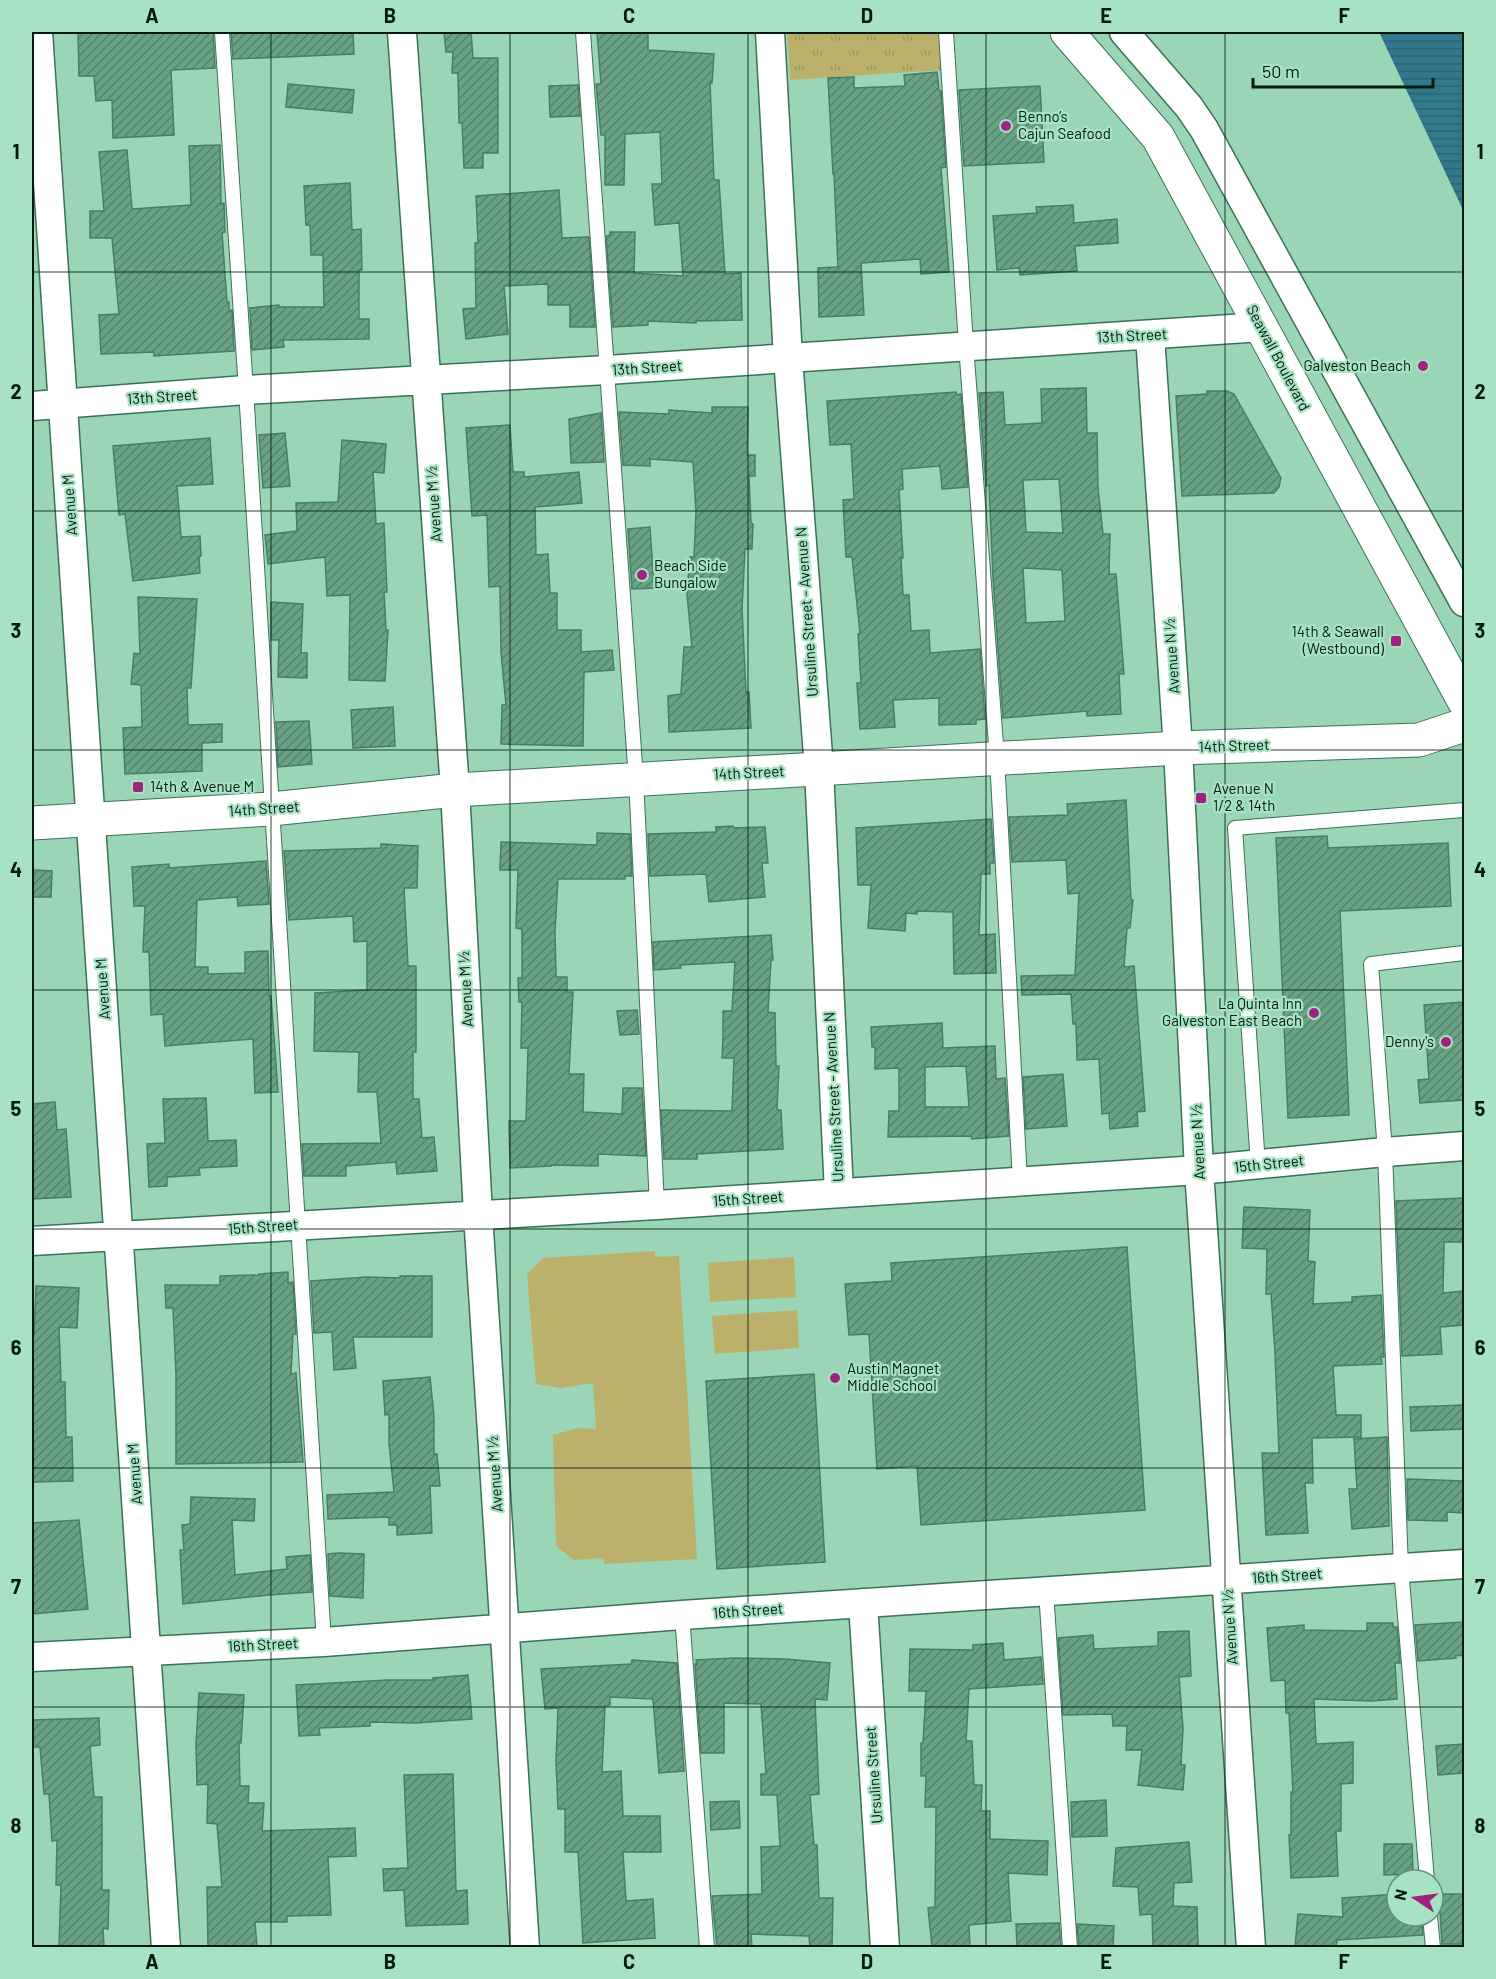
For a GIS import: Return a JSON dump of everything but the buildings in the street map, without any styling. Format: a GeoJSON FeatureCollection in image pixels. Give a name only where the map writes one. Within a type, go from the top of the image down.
{"type":"FeatureCollection","features":[{"type":"Feature","properties":{"kind":"main road","name":"Seawall Boulevard"},"geometry":{"type":"LineString","coordinates":[[1067,32],[1158,137],[1464,701]]}},
{"type":"Feature","properties":{"kind":"main road","name":"14th Street"},"geometry":{"type":"LineString","coordinates":[[32,823],[272,809],[455,790],[636,779],[1178,748],[1419,740],[1464,725]]}},
{"type":"Feature","properties":{"kind":"street","name":"Avenue M"},"geometry":{"type":"LineString","coordinates":[[38,32],[148,1650],[166,1947]]}},
{"type":"Feature","properties":{"kind":"street","name":"Avenue M ½"},"geometry":{"type":"LineString","coordinates":[[402,32],[455,790],[478,1214],[525,1947]]}},
{"type":"Feature","properties":{"kind":"street","name":"Ursuline Street - Avenue N"},"geometry":{"type":"LineString","coordinates":[[770,32],[788,358],[819,769],[839,1193]]}},
{"type":"Feature","properties":{"kind":"street"},"geometry":{"type":"LineString","coordinates":[[1124,32],[1189,107],[1203,129],[1464,602]]}},
{"type":"Feature","properties":{"kind":"street","name":"13th Street"},"geometry":{"type":"LineString","coordinates":[[32,406],[246,390],[425,382],[1262,327]]}},
{"type":"Feature","properties":{"kind":"street","name":"Avenue N ½"},"geometry":{"type":"LineString","coordinates":[[1150,336],[1178,748],[1199,1170],[1251,1947]]}},
{"type":"Feature","properties":{"kind":"street","name":"15th Street"},"geometry":{"type":"LineString","coordinates":[[32,1241],[657,1205],[1199,1170],[1464,1146]]}},
{"type":"Feature","properties":{"kind":"street","name":"16th Street"},"geometry":{"type":"LineString","coordinates":[[32,1658],[324,1642],[682,1615],[1464,1563]]}},
{"type":"Feature","properties":{"kind":"street","name":"Ursuline Street"},"geometry":{"type":"LineString","coordinates":[[863,1603],[885,1947]]}},
{"type":"Feature","properties":{"kind":"lane"},"geometry":{"type":"LineString","coordinates":[[222,32],[324,1642]]}},
{"type":"Feature","properties":{"kind":"lane"},"geometry":{"type":"LineString","coordinates":[[583,32],[636,779],[657,1205]]}},
{"type":"Feature","properties":{"kind":"lane"},"geometry":{"type":"LineString","coordinates":[[946,32],[966,345],[997,758],[1020,1181]]}},
{"type":"Feature","properties":{"kind":"lane"},"geometry":{"type":"LineString","coordinates":[[1258,1165],[1235,828],[1462,810],[1464,824]]}},
{"type":"Feature","properties":{"kind":"lane"},"geometry":{"type":"LineString","coordinates":[[1426,1868],[1401,1568],[1385,1152],[1371,964],[1464,953]]}},
{"type":"Feature","properties":{"kind":"lane"},"geometry":{"type":"LineString","coordinates":[[1046,1591],[1070,1947]]}},
{"type":"Feature","properties":{"kind":"lane"},"geometry":{"type":"LineString","coordinates":[[682,1615],[707,1947]]}},
{"type":"Feature","properties":{"kind":"lane"},"geometry":{"type":"LineString","coordinates":[[1431,1928],[1433,1947]]}},
{"type":"Feature","properties":{"kind":"green space"},"geometry":{"type":"Polygon","coordinates":[[[787,32],[939,32],[942,70],[790,80],[787,32]]]}},
{"type":"Feature","properties":{"kind":"green space"},"geometry":{"type":"Polygon","coordinates":[[[655,1251],[655,1257],[679,1256],[697,1559],[604,1564],[603,1558],[574,1560],[556,1546],[553,1435],[578,1428],[596,1429],[593,1383],[561,1388],[536,1384],[527,1274],[543,1258],[655,1251]]]}},
{"type":"Feature","properties":{"kind":"green space"},"geometry":{"type":"Polygon","coordinates":[[[794,1257],[796,1297],[710,1302],[708,1263],[794,1257]]]}},
{"type":"Feature","properties":{"kind":"green space"},"geometry":{"type":"Polygon","coordinates":[[[797,1310],[799,1348],[715,1354],[712,1316],[797,1310]]]}},
{"type":"Feature","properties":{"kind":"water"},"geometry":{"type":"Polygon","coordinates":[[[1379,32],[1464,32],[1464,212],[1379,32]]]}},
{"type":"Feature","properties":{"kind":"place","name":"Benno’s Cajun Seafood"},"geometry":{"type":"Point","coordinates":[1006,126]}},
{"type":"Feature","properties":{"kind":"place","name":"Galveston Beach"},"geometry":{"type":"Point","coordinates":[1423,366]}},
{"type":"Feature","properties":{"kind":"place","name":"Beach Side Bungalow"},"geometry":{"type":"Point","coordinates":[642,575]}},
{"type":"Feature","properties":{"kind":"place","name":"14th & Seawall (Westbound)"},"geometry":{"type":"Point","coordinates":[1396,641]}},
{"type":"Feature","properties":{"kind":"place","name":"14th & Avenue M"},"geometry":{"type":"Point","coordinates":[138,787]}},
{"type":"Feature","properties":{"kind":"place","name":"Avenue N 1/2 & 14th"},"geometry":{"type":"Point","coordinates":[1201,798]}},
{"type":"Feature","properties":{"kind":"place","name":"La Quinta Inn Galveston East Beach"},"geometry":{"type":"Point","coordinates":[1314,1013]}},
{"type":"Feature","properties":{"kind":"place","name":"Denny's"},"geometry":{"type":"Point","coordinates":[1446,1042]}},
{"type":"Feature","properties":{"kind":"place","name":"Austin Magnet Middle School"},"geometry":{"type":"Point","coordinates":[835,1378]}}]}
